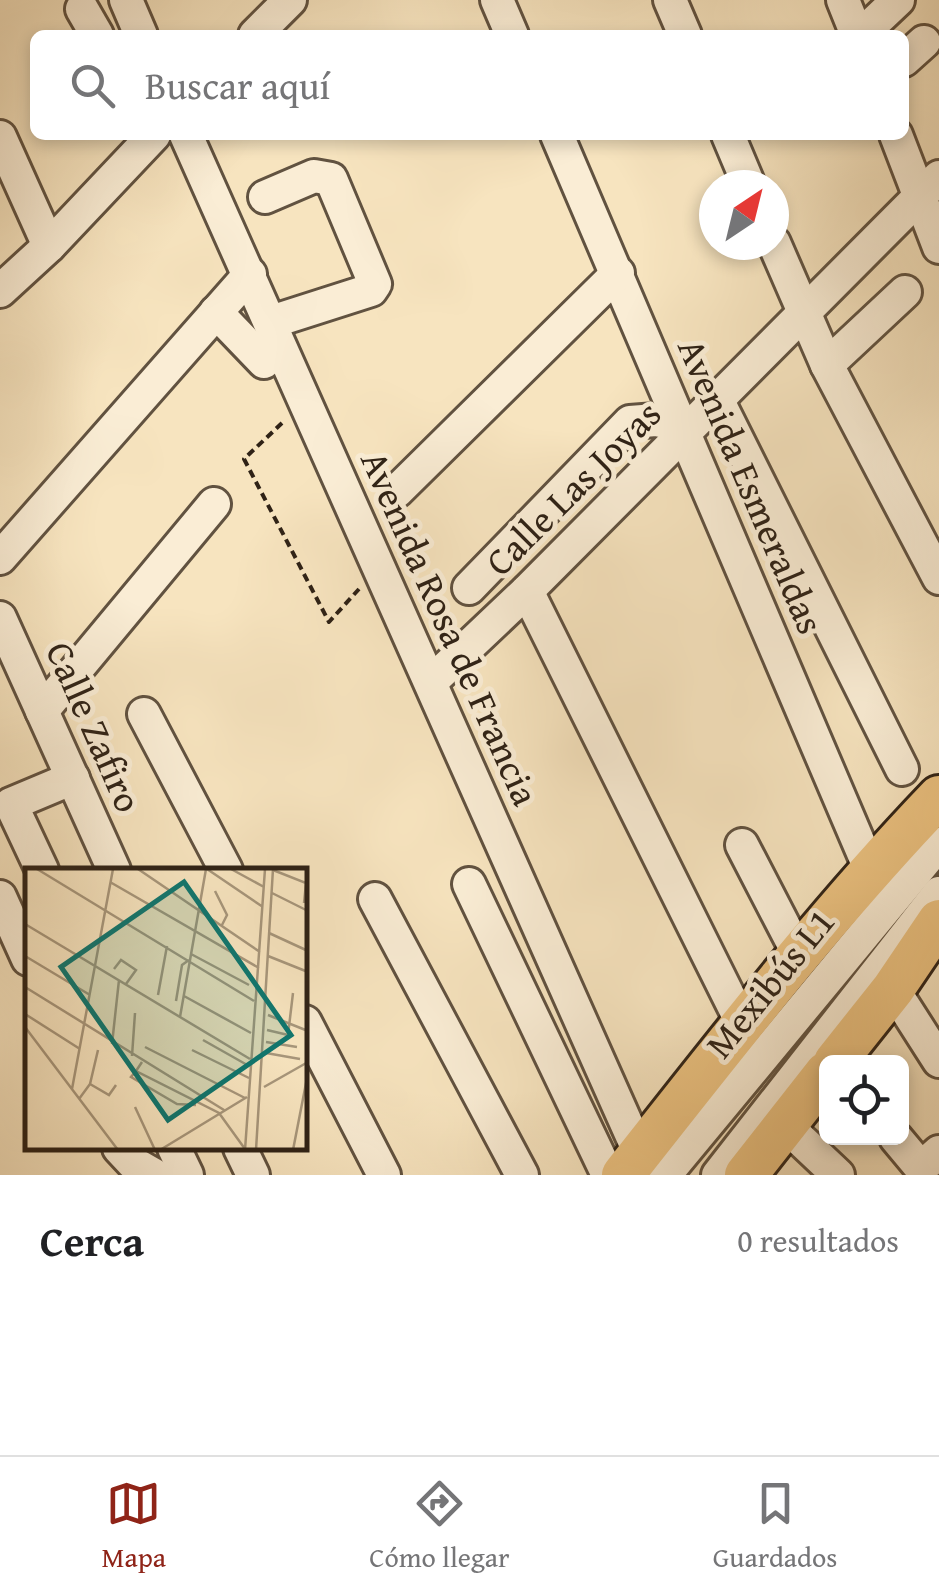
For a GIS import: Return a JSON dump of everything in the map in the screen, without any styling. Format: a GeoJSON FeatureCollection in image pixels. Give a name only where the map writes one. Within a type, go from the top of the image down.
{"type":"FeatureCollection","features":[{"type":"Feature","properties":{"kind":"main road"},"geometry":{"type":"LineString","coordinates":[[634,1170],[742,1023],[870,869],[939,797]]}},
{"type":"Feature","properties":{"kind":"main road"},"geometry":{"type":"LineString","coordinates":[[841,1055],[893,989],[939,921]]}},
{"type":"Feature","properties":{"kind":"main road"},"geometry":{"type":"LineString","coordinates":[[746,1175],[819,1082]]}},
{"type":"Feature","properties":{"kind":"street"},"geometry":{"type":"LineString","coordinates":[[259,30],[290,0]]}},
{"type":"Feature","properties":{"kind":"street"},"geometry":{"type":"LineString","coordinates":[[497,0],[510,30]]}},
{"type":"Feature","properties":{"kind":"street"},"geometry":{"type":"LineString","coordinates":[[670,0],[683,30]]}},
{"type":"Feature","properties":{"kind":"street"},"geometry":{"type":"LineString","coordinates":[[843,0],[857,30]]}},
{"type":"Feature","properties":{"kind":"street"},"geometry":{"type":"LineString","coordinates":[[865,30],[898,0]]}},
{"type":"Feature","properties":{"kind":"street"},"geometry":{"type":"LineString","coordinates":[[128,1],[140,30]]}},
{"type":"Feature","properties":{"kind":"street"},"geometry":{"type":"LineString","coordinates":[[0,137],[48,246]]}},
{"type":"Feature","properties":{"kind":"street"},"geometry":{"type":"LineString","coordinates":[[0,291],[149,140]]}},
{"type":"Feature","properties":{"kind":"street","name":"Avenida Rosa de Francia"},"geometry":{"type":"LineString","coordinates":[[188,140],[430,682],[634,1170]]}},
{"type":"Feature","properties":{"kind":"street","name":"Avenida Esmeraldas"},"geometry":{"type":"LineString","coordinates":[[559,140],[870,869]]}},
{"type":"Feature","properties":{"kind":"street"},"geometry":{"type":"LineString","coordinates":[[730,140],[743,170]]}},
{"type":"Feature","properties":{"kind":"street"},"geometry":{"type":"LineString","coordinates":[[899,140],[930,186],[939,248]]}},
{"type":"Feature","properties":{"kind":"street"},"geometry":{"type":"LineString","coordinates":[[265,197],[314,176],[330,179],[375,284],[371,290],[272,322]]}},
{"type":"Feature","properties":{"kind":"street","name":"Calle Las Joyas"},"geometry":{"type":"LineString","coordinates":[[430,682],[527,591],[683,429],[930,186]]}},
{"type":"Feature","properties":{"kind":"street"},"geometry":{"type":"LineString","coordinates":[[781,260],[828,365],[939,578]]}},
{"type":"Feature","properties":{"kind":"street"},"geometry":{"type":"LineString","coordinates":[[397,491],[618,273]]}},
{"type":"Feature","properties":{"kind":"street"},"geometry":{"type":"LineString","coordinates":[[0,558],[250,274]]}},
{"type":"Feature","properties":{"kind":"street"},"geometry":{"type":"LineString","coordinates":[[828,365],[905,292]]}},
{"type":"Feature","properties":{"kind":"street"},"geometry":{"type":"LineString","coordinates":[[216,312],[264,362]]}},
{"type":"Feature","properties":{"kind":"street"},"geometry":{"type":"LineString","coordinates":[[717,399],[902,769]]}},
{"type":"Feature","properties":{"kind":"street"},"geometry":{"type":"LineString","coordinates":[[469,588],[630,422],[656,420],[683,429]]}},
{"type":"Feature","properties":{"kind":"street"},"geometry":{"type":"LineString","coordinates":[[42,711],[214,504]]}},
{"type":"Feature","properties":{"kind":"street"},"geometry":{"type":"LineString","coordinates":[[527,591],[742,1023]]}},
{"type":"Feature","properties":{"kind":"street","name":"Calle Zafiro"},"geometry":{"type":"LineString","coordinates":[[0,618],[10,667],[42,711],[113,868]]}},
{"type":"Feature","properties":{"kind":"street"},"geometry":{"type":"LineString","coordinates":[[144,714],[225,868]]}},
{"type":"Feature","properties":{"kind":"street"},"geometry":{"type":"LineString","coordinates":[[41,868],[6,806],[73,778]]}},
{"type":"Feature","properties":{"kind":"street","name":"Mexibús L1"},"geometry":{"type":"LineString","coordinates":[[634,1170],[939,844]]}},
{"type":"Feature","properties":{"kind":"street"},"geometry":{"type":"LineString","coordinates":[[742,846],[799,955]]}},
{"type":"Feature","properties":{"kind":"street"},"geometry":{"type":"LineString","coordinates":[[469,884],[634,1170]]}},
{"type":"Feature","properties":{"kind":"street","name":"Mexibús L1"},"geometry":{"type":"LineString","coordinates":[[718,1175],[939,893]]}},
{"type":"Feature","properties":{"kind":"street"},"geometry":{"type":"LineString","coordinates":[[0,896],[25,952]]}},
{"type":"Feature","properties":{"kind":"street"},"geometry":{"type":"LineString","coordinates":[[375,900],[522,1175]]}},
{"type":"Feature","properties":{"kind":"street"},"geometry":{"type":"LineString","coordinates":[[893,989],[939,1061]]}},
{"type":"Feature","properties":{"kind":"street"},"geometry":{"type":"LineString","coordinates":[[308,1028],[384,1175]]}},
{"type":"Feature","properties":{"kind":"street"},"geometry":{"type":"LineString","coordinates":[[785,1126],[838,1175]]}},
{"type":"Feature","properties":{"kind":"street"},"geometry":{"type":"LineString","coordinates":[[902,1145],[921,1168],[939,1152]]}},
{"type":"Feature","properties":{"kind":"street"},"geometry":{"type":"LineString","coordinates":[[121,1150],[132,1163],[154,1175]]}},
{"type":"Feature","properties":{"kind":"street"},"geometry":{"type":"LineString","coordinates":[[175,1150],[188,1175]]}},
{"type":"Feature","properties":{"kind":"street"},"geometry":{"type":"LineString","coordinates":[[241,1150],[253,1175]]}},
{"type":"Feature","properties":{"kind":"path"},"geometry":{"type":"LineString","coordinates":[[307,402],[244,459],[329,622],[380,568]]}}]}
